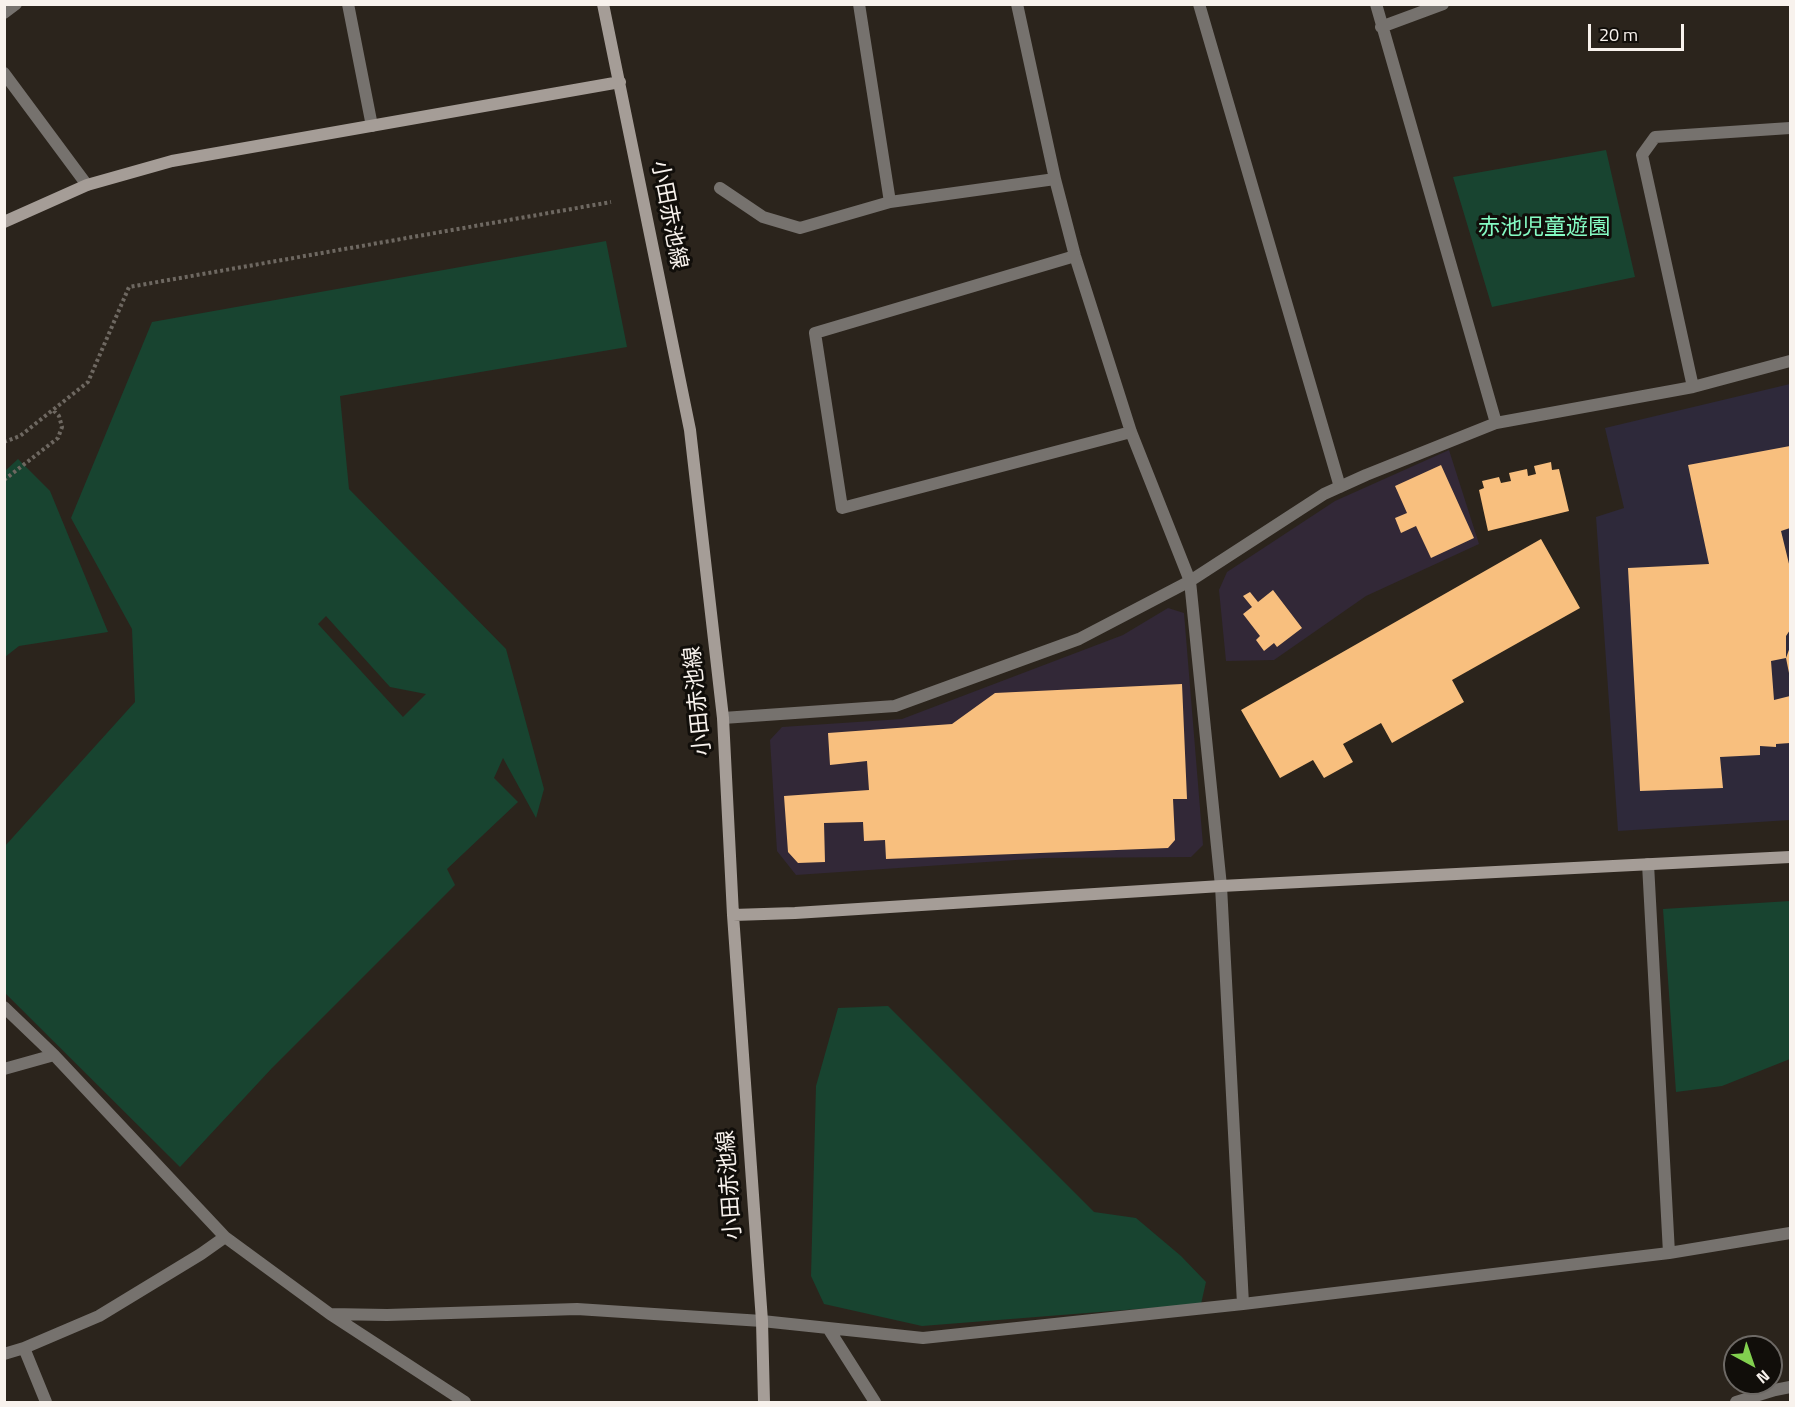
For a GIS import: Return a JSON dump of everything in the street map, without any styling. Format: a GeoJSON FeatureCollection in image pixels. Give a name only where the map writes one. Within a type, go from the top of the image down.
{"type":"FeatureCollection","features":[{"type":"Feature","properties":{"kind":"street"},"geometry":{"type":"LineString","coordinates":[[4,13],[16,4]]}},
{"type":"Feature","properties":{"kind":"street"},"geometry":{"type":"LineString","coordinates":[[348,4],[372,126]]}},
{"type":"Feature","properties":{"kind":"street","name":"小田赤池線"},"geometry":{"type":"LineString","coordinates":[[603,4],[690,430],[723,718],[733,915],[762,1321],[764,1402]]}},
{"type":"Feature","properties":{"kind":"street"},"geometry":{"type":"LineString","coordinates":[[859,4],[890,202]]}},
{"type":"Feature","properties":{"kind":"street"},"geometry":{"type":"LineString","coordinates":[[1017,4],[1055,179],[1076,256],[1131,432],[1190,581],[1221,886],[1243,1304]]}},
{"type":"Feature","properties":{"kind":"street"},"geometry":{"type":"LineString","coordinates":[[1199,4],[1340,487]]}},
{"type":"Feature","properties":{"kind":"street"},"geometry":{"type":"LineString","coordinates":[[1376,4],[1496,423]]}},
{"type":"Feature","properties":{"kind":"street"},"geometry":{"type":"LineString","coordinates":[[1381,27],[1443,4]]}},
{"type":"Feature","properties":{"kind":"street"},"geometry":{"type":"LineString","coordinates":[[4,73],[87,185]]}},
{"type":"Feature","properties":{"kind":"street"},"geometry":{"type":"LineString","coordinates":[[4,222],[87,185],[172,161],[620,82]]}},
{"type":"Feature","properties":{"kind":"street"},"geometry":{"type":"LineString","coordinates":[[1693,387],[1642,155],[1655,137],[1791,128]]}},
{"type":"Feature","properties":{"kind":"street"},"geometry":{"type":"LineString","coordinates":[[720,188],[763,217],[800,228],[890,202],[1055,179]]}},
{"type":"Feature","properties":{"kind":"street"},"geometry":{"type":"LineString","coordinates":[[1076,256],[815,333],[842,508],[1131,432]]}},
{"type":"Feature","properties":{"kind":"street"},"geometry":{"type":"LineString","coordinates":[[723,718],[895,706],[1079,639],[1190,581],[1324,494],[1496,423],[1693,387],[1791,362]]}},
{"type":"Feature","properties":{"kind":"street"},"geometry":{"type":"LineString","coordinates":[[733,915],[1221,886],[1791,858]]}},
{"type":"Feature","properties":{"kind":"street"},"geometry":{"type":"LineString","coordinates":[[1648,864],[1669,1253]]}},
{"type":"Feature","properties":{"kind":"street"},"geometry":{"type":"LineString","coordinates":[[4,1006],[54,1055],[225,1237],[330,1314],[465,1402]]}},
{"type":"Feature","properties":{"kind":"street"},"geometry":{"type":"LineString","coordinates":[[4,1069],[54,1055]]}},
{"type":"Feature","properties":{"kind":"street"},"geometry":{"type":"LineString","coordinates":[[330,1314],[577,1309],[762,1321],[923,1338],[1243,1304],[1669,1253],[1791,1233]]}},
{"type":"Feature","properties":{"kind":"street"},"geometry":{"type":"LineString","coordinates":[[4,1354],[99,1316],[225,1237]]}},
{"type":"Feature","properties":{"kind":"street"},"geometry":{"type":"LineString","coordinates":[[828,1328],[875,1402]]}},
{"type":"Feature","properties":{"kind":"street"},"geometry":{"type":"LineString","coordinates":[[24,1347],[46,1402]]}},
{"type":"Feature","properties":{"kind":"street"},"geometry":{"type":"LineString","coordinates":[[1736,1402],[1775,1389],[1791,1387]]}},
{"type":"Feature","properties":{"kind":"path"},"geometry":{"type":"LineString","coordinates":[[4,442],[20,436],[88,382],[129,287],[611,202]]}},
{"type":"Feature","properties":{"kind":"path"},"geometry":{"type":"LineString","coordinates":[[4,480],[58,438],[62,427],[59,416],[53,410]]}},
{"type":"Feature","properties":{"kind":"shaded area"},"geometry":{"type":"Polygon","coordinates":[[[1790,384],[1790,820],[1618,831],[1596,517],[1624,508],[1605,428],[1790,384]]]}},
{"type":"Feature","properties":{"kind":"shaded area"},"geometry":{"type":"Polygon","coordinates":[[[1449,450],[1479,544],[1366,596],[1274,660],[1226,661],[1219,590],[1227,572],[1335,501],[1449,450]]]}},
{"type":"Feature","properties":{"kind":"shaded area"},"geometry":{"type":"Polygon","coordinates":[[[1168,608],[1184,613],[1203,845],[1191,857],[1045,858],[796,875],[777,851],[770,740],[782,727],[902,719],[1123,635],[1168,608]]]}},
{"type":"Feature","properties":{"kind":"green space","name":"赤池児童遊園"},"geometry":{"type":"Polygon","coordinates":[[[1606,150],[1635,277],[1492,307],[1453,177],[1606,150]]]}},
{"type":"Feature","properties":{"kind":"green space"},"geometry":{"type":"Polygon","coordinates":[[[606,241],[627,347],[340,396],[349,489],[506,649],[544,789],[536,818],[503,758],[494,778],[518,802],[447,869],[455,885],[272,1068],[180,1167],[4,992],[5,846],[135,702],[132,629],[71,518],[152,322],[606,241]],[[326,616],[318,624],[403,717],[426,694],[390,687],[326,616]]]}},
{"type":"Feature","properties":{"kind":"green space"},"geometry":{"type":"Polygon","coordinates":[[[18,459],[50,491],[108,632],[19,646],[5,657],[5,471],[18,459]]]}},
{"type":"Feature","properties":{"kind":"green space"},"geometry":{"type":"Polygon","coordinates":[[[1790,901],[1790,1059],[1722,1086],[1676,1092],[1663,909],[1790,901]]]}},
{"type":"Feature","properties":{"kind":"green space"},"geometry":{"type":"Polygon","coordinates":[[[888,1006],[1094,1212],[1136,1218],[1181,1256],[1206,1282],[1201,1304],[922,1326],[824,1304],[811,1276],[816,1086],[838,1008],[888,1006]]]}},
{"type":"Feature","properties":{"kind":"building"},"geometry":{"type":"Polygon","coordinates":[[[1790,446],[1790,528],[1781,531],[1790,568],[1790,630],[1786,636],[1786,658],[1771,661],[1774,700],[1790,696],[1790,743],[1776,744],[1776,747],[1760,746],[1760,755],[1720,757],[1723,788],[1640,791],[1628,568],[1709,564],[1688,465],[1790,446]]]}},
{"type":"Feature","properties":{"kind":"building"},"geometry":{"type":"Polygon","coordinates":[[[1551,462],[1552,470],[1559,469],[1569,511],[1488,531],[1479,490],[1484,488],[1482,481],[1499,477],[1501,483],[1511,481],[1509,473],[1527,469],[1528,476],[1536,474],[1534,466],[1551,462]]]}},
{"type":"Feature","properties":{"kind":"building"},"geometry":{"type":"Polygon","coordinates":[[[1441,465],[1474,538],[1431,558],[1416,526],[1401,533],[1395,518],[1407,513],[1395,486],[1441,465]]]}},
{"type":"Feature","properties":{"kind":"building"},"geometry":{"type":"Polygon","coordinates":[[[1541,539],[1580,608],[1452,680],[1464,702],[1392,743],[1381,723],[1343,744],[1353,762],[1324,778],[1313,760],[1280,778],[1241,710],[1541,539]]]}},
{"type":"Feature","properties":{"kind":"building"},"geometry":{"type":"Polygon","coordinates":[[[1273,590],[1302,628],[1277,647],[1274,643],[1264,651],[1256,640],[1260,636],[1243,614],[1252,607],[1243,596],[1250,592],[1258,602],[1273,590]]]}},
{"type":"Feature","properties":{"kind":"building"},"geometry":{"type":"Polygon","coordinates":[[[1790,647],[1790,678],[1786,658],[1790,647]]]}},
{"type":"Feature","properties":{"kind":"building"},"geometry":{"type":"Polygon","coordinates":[[[1182,684],[1187,799],[1173,799],[1175,840],[1168,848],[886,859],[885,840],[864,841],[863,822],[824,823],[825,862],[798,863],[788,852],[784,796],[869,790],[867,761],[830,765],[828,733],[952,724],[995,693],[1182,684]]]}}]}
